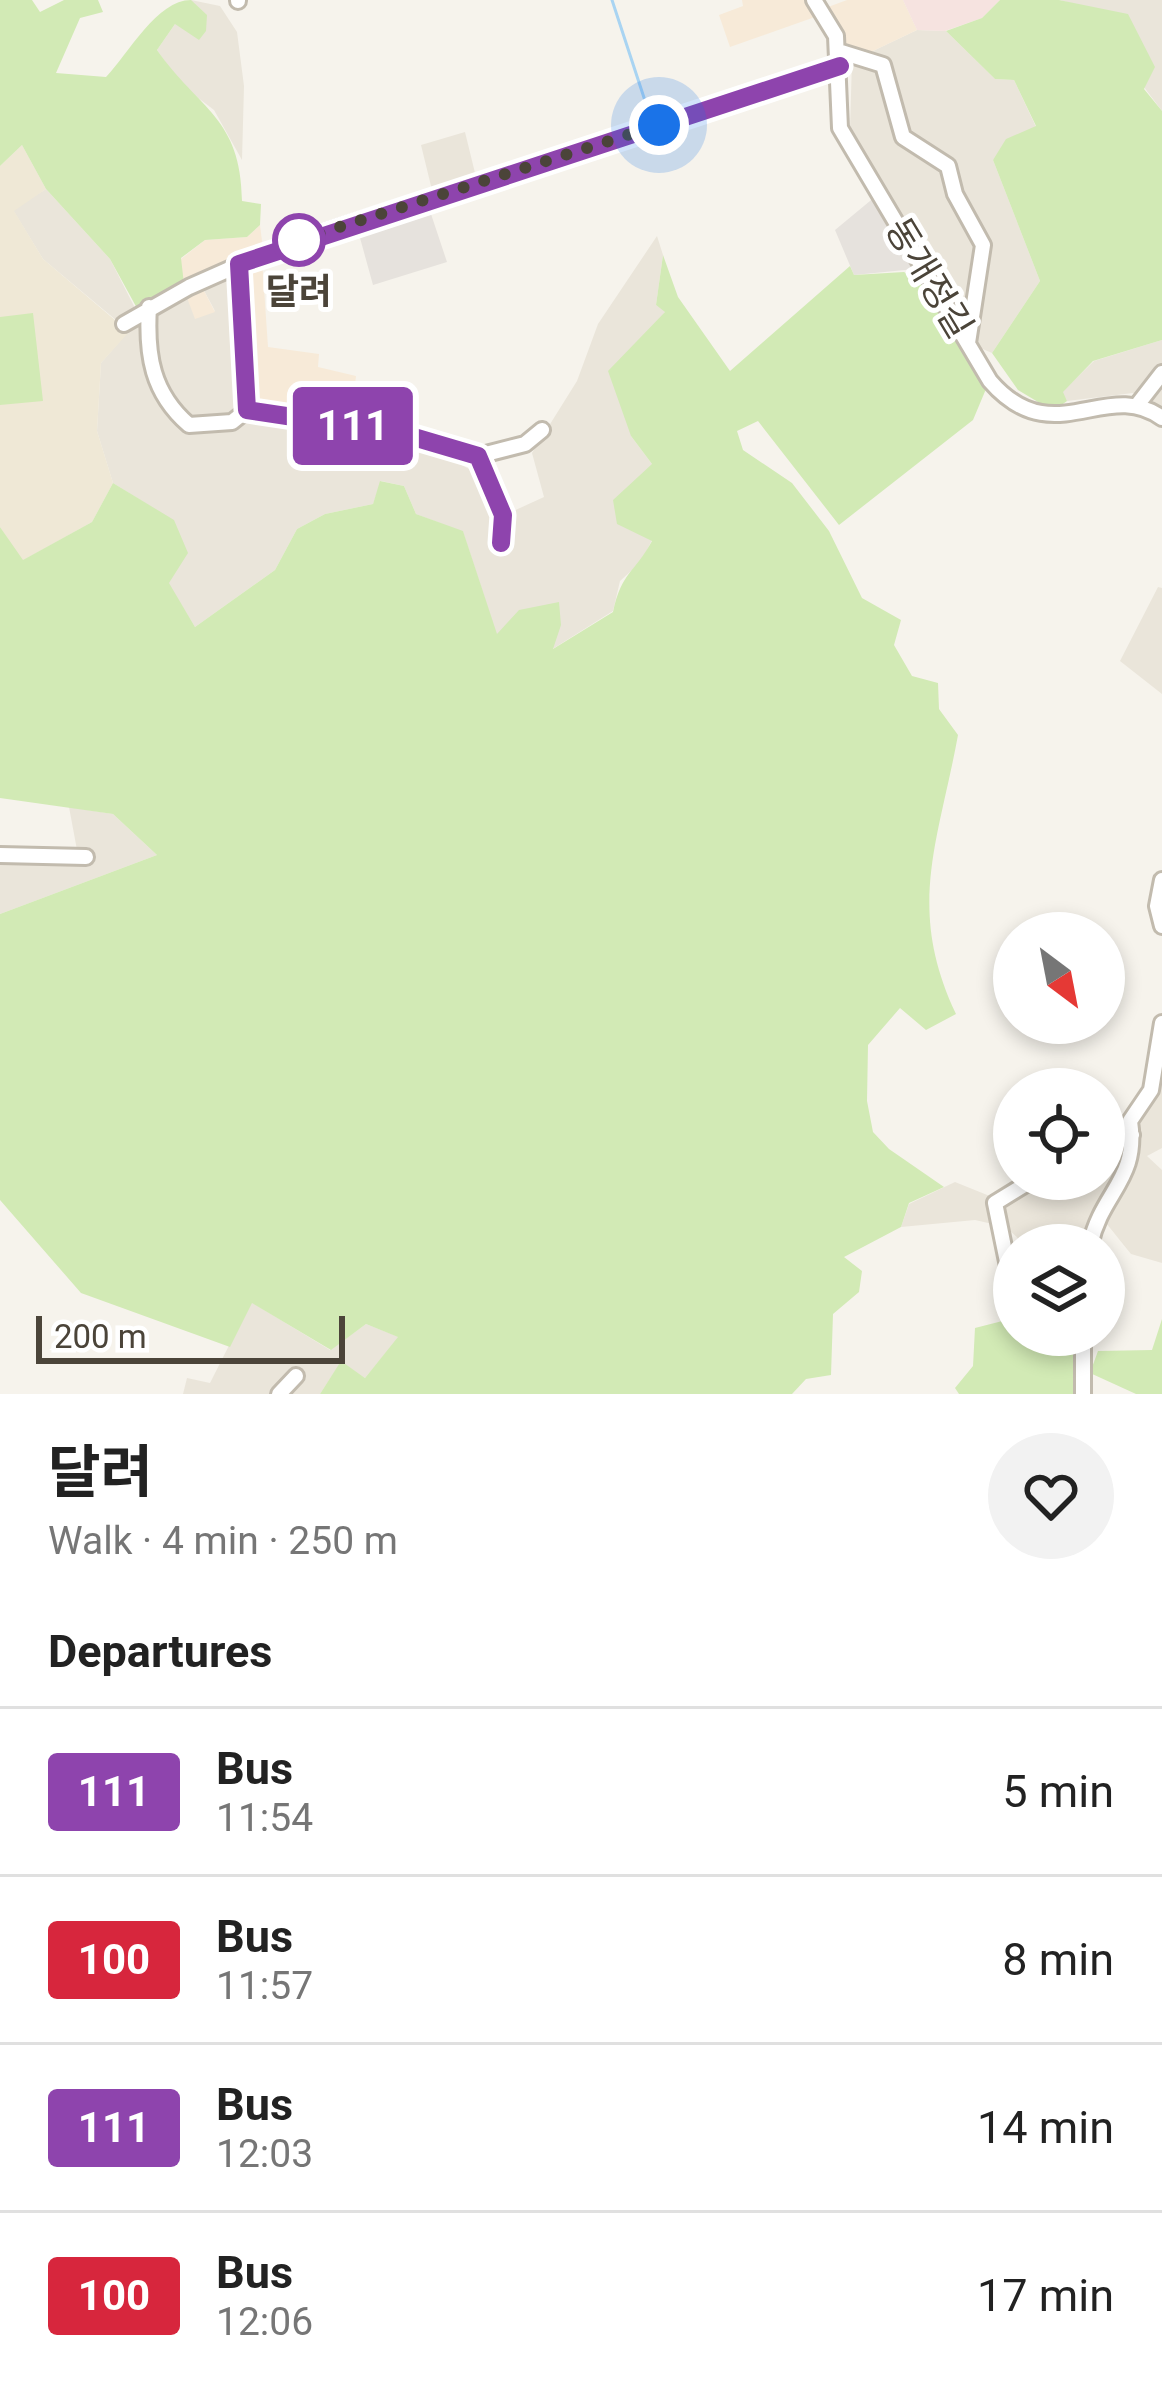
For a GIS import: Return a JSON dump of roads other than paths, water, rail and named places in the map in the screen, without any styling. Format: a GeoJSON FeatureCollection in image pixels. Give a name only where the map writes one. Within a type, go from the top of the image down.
{"type":"FeatureCollection","features":[{"type":"Feature","properties":{"kind":"street","name":"동개정길"},"geometry":{"type":"LineString","coordinates":[[814,0],[836,36],[840,128],[968,343],[1010,404],[1052,416],[1138,404]]}},
{"type":"Feature","properties":{"kind":"street"},"geometry":{"type":"LineString","coordinates":[[124,324],[239,264],[839,59],[883,65],[903,137],[948,166],[955,194],[983,245],[968,343]]}},
{"type":"Feature","properties":{"kind":"street"},"geometry":{"type":"LineString","coordinates":[[239,264],[247,410]]}},
{"type":"Feature","properties":{"kind":"street"},"geometry":{"type":"LineString","coordinates":[[149,307],[153,374],[161,397],[189,425],[232,422],[247,410],[400,433],[478,456],[525,445],[542,430]]}},
{"type":"Feature","properties":{"kind":"street"},"geometry":{"type":"LineString","coordinates":[[1162,373],[1138,404],[1162,418]]}},
{"type":"Feature","properties":{"kind":"street"},"geometry":{"type":"LineString","coordinates":[[478,456],[503,515],[501,543]]}},
{"type":"Feature","properties":{"kind":"street"},"geometry":{"type":"LineString","coordinates":[[0,855],[86,857]]}},
{"type":"Feature","properties":{"kind":"street"},"geometry":{"type":"LineString","coordinates":[[1162,880],[1157,906],[1162,926]]}},
{"type":"Feature","properties":{"kind":"street"},"geometry":{"type":"LineString","coordinates":[[1096,1224],[1135,1152],[1130,1121],[1151,1090],[1162,1023]]}},
{"type":"Feature","properties":{"kind":"street"},"geometry":{"type":"LineString","coordinates":[[1125,1139],[1132,1136]]}},
{"type":"Feature","properties":{"kind":"street"},"geometry":{"type":"LineString","coordinates":[[1082,1394],[1083,1356]]}},
{"type":"Feature","properties":{"kind":"street"},"geometry":{"type":"LineString","coordinates":[[279,1394],[296,1376]]}},
{"type":"Feature","properties":{"kind":"waterway"},"geometry":{"type":"LineString","coordinates":[[612,0],[650,116]]}},
{"type":"Feature","properties":{"kind":"place","name":"달려"},"geometry":{"type":"Point","coordinates":[299,240]}}]}
